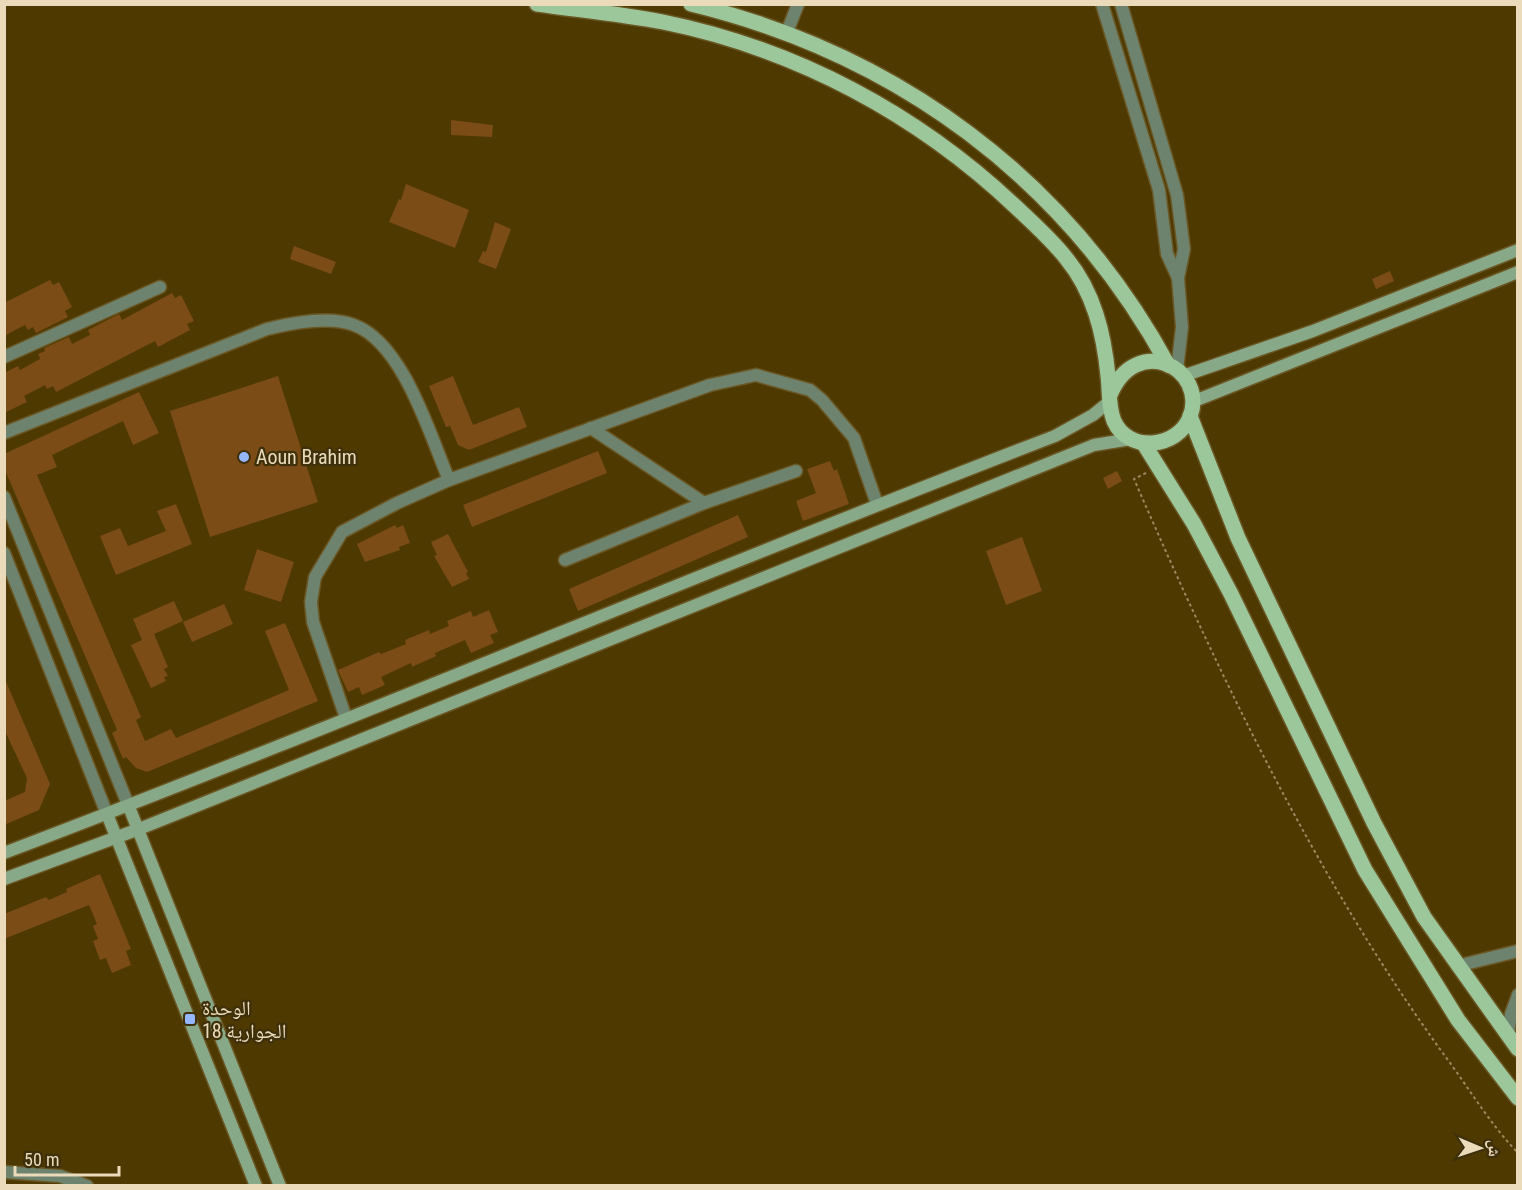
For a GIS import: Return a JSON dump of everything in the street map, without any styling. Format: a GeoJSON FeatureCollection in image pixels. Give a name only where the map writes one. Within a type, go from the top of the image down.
{"type":"FeatureCollection","features":[{"type":"Feature","properties":{"kind":"main road"},"geometry":{"type":"LineString","coordinates":[[537,4],[662,22],[769,53],[820,73],[925,131],[982,175],[1068,260],[1092,301],[1105,345],[1115,423],[1138,441],[1159,466],[1194,524],[1231,594],[1365,870],[1458,1020],[1518,1098]]}},
{"type":"Feature","properties":{"kind":"main road"},"geometry":{"type":"LineString","coordinates":[[691,4],[787,32],[884,77],[937,109],[997,155],[1051,203],[1106,266],[1189,387],[1191,409],[1238,538],[1359,791],[1424,917],[1518,1049]]}},
{"type":"Feature","properties":{"kind":"main road"},"geometry":{"type":"LineString","coordinates":[[4,853],[129,807],[877,504],[1055,436],[1093,415],[1110,398],[1117,378],[1127,368],[1147,362],[1176,370],[1313,331],[1518,250]]}},
{"type":"Feature","properties":{"kind":"main road"},"geometry":{"type":"LineString","coordinates":[[4,879],[139,829],[1083,449],[1138,441],[1159,443],[1172,438],[1183,428],[1191,409],[1518,272]]}},
{"type":"Feature","properties":{"kind":"main road"},"geometry":{"type":"LineString","coordinates":[[129,807],[280,1185]]}},
{"type":"Feature","properties":{"kind":"main road"},"geometry":{"type":"LineString","coordinates":[[107,814],[256,1185]]}},
{"type":"Feature","properties":{"kind":"street"},"geometry":{"type":"LineString","coordinates":[[787,32],[798,4]]}},
{"type":"Feature","properties":{"kind":"street"},"geometry":{"type":"LineString","coordinates":[[1102,4],[1159,190],[1167,254],[1178,278]]}},
{"type":"Feature","properties":{"kind":"street"},"geometry":{"type":"LineString","coordinates":[[1121,4],[1177,195],[1184,249],[1178,278],[1182,327],[1176,370]]}},
{"type":"Feature","properties":{"kind":"street"},"geometry":{"type":"LineString","coordinates":[[4,357],[160,287]]}},
{"type":"Feature","properties":{"kind":"street"},"geometry":{"type":"LineString","coordinates":[[4,433],[267,329],[303,320],[354,325],[378,340],[398,363],[449,480]]}},
{"type":"Feature","properties":{"kind":"street"},"geometry":{"type":"LineString","coordinates":[[346,718],[314,622],[311,602],[315,577],[342,532],[397,503],[449,480],[710,385],[756,375],[810,390],[822,400],[854,438],[877,504]]}},
{"type":"Feature","properties":{"kind":"street"},"geometry":{"type":"LineString","coordinates":[[591,428],[704,503]]}},
{"type":"Feature","properties":{"kind":"street"},"geometry":{"type":"LineString","coordinates":[[565,560],[704,503],[796,471]]}},
{"type":"Feature","properties":{"kind":"street"},"geometry":{"type":"LineString","coordinates":[[4,497],[129,807]]}},
{"type":"Feature","properties":{"kind":"street"},"geometry":{"type":"LineString","coordinates":[[4,553],[107,814]]}},
{"type":"Feature","properties":{"kind":"street"},"geometry":{"type":"LineString","coordinates":[[1457,966],[1518,951]]}},
{"type":"Feature","properties":{"kind":"street"},"geometry":{"type":"LineString","coordinates":[[1508,1035],[1510,1014],[1518,994]]}},
{"type":"Feature","properties":{"kind":"street"},"geometry":{"type":"LineString","coordinates":[[4,1172],[87,1185]]}},
{"type":"Feature","properties":{"kind":"path"},"geometry":{"type":"LineString","coordinates":[[1159,466],[1134,479],[1186,599],[1274,772],[1354,921],[1402,997],[1518,1154]]}},
{"type":"Feature","properties":{"kind":"building"},"geometry":{"type":"Polygon","coordinates":[[[451,120],[493,125],[492,137],[451,135],[451,120]]]}},
{"type":"Feature","properties":{"kind":"building"},"geometry":{"type":"Polygon","coordinates":[[[406,184],[469,210],[455,248],[389,222],[399,199],[401,200],[406,184]]]}},
{"type":"Feature","properties":{"kind":"building"},"geometry":{"type":"Polygon","coordinates":[[[495,222],[511,229],[496,269],[478,262],[483,251],[486,252],[495,222]]]}},
{"type":"Feature","properties":{"kind":"building"},"geometry":{"type":"Polygon","coordinates":[[[294,246],[336,262],[331,274],[290,259],[294,246]]]}},
{"type":"Feature","properties":{"kind":"building"},"geometry":{"type":"Polygon","coordinates":[[[1390,271],[1394,281],[1376,289],[1372,279],[1390,271]]]}},
{"type":"Feature","properties":{"kind":"building"},"geometry":{"type":"Polygon","coordinates":[[[50,280],[53,285],[59,282],[72,307],[65,311],[68,317],[36,333],[33,327],[28,330],[25,325],[4,336],[4,303],[50,280]]]}},
{"type":"Feature","properties":{"kind":"building"},"geometry":{"type":"Polygon","coordinates":[[[172,293],[175,298],[181,295],[194,321],[187,324],[190,330],[158,347],[155,341],[56,392],[53,386],[47,389],[45,385],[24,396],[27,402],[4,413],[4,373],[18,366],[20,370],[40,359],[38,354],[45,351],[44,348],[69,337],[72,344],[90,335],[88,330],[113,317],[119,314],[122,320],[172,293]]]}},
{"type":"Feature","properties":{"kind":"building","name":"Aoun Brahim"},"geometry":{"type":"Polygon","coordinates":[[[278,376],[318,502],[210,537],[170,411],[278,376]]]}},
{"type":"Feature","properties":{"kind":"building"},"geometry":{"type":"Polygon","coordinates":[[[453,376],[473,425],[519,407],[527,427],[469,450],[458,445],[450,426],[446,427],[429,386],[453,376]]]}},
{"type":"Feature","properties":{"kind":"building"},"geometry":{"type":"Polygon","coordinates":[[[139,392],[159,433],[133,445],[123,421],[52,455],[57,467],[37,475],[141,717],[136,720],[145,741],[171,729],[176,738],[289,690],[265,631],[285,623],[318,701],[147,772],[136,768],[126,757],[123,759],[112,733],[117,730],[4,468],[4,454],[139,392]]]}},
{"type":"Feature","properties":{"kind":"building"},"geometry":{"type":"Polygon","coordinates":[[[598,451],[607,473],[472,527],[463,505],[598,451]]]}},
{"type":"Feature","properties":{"kind":"building"},"geometry":{"type":"Polygon","coordinates":[[[830,461],[834,471],[837,469],[849,504],[803,521],[796,501],[816,493],[807,469],[830,461]]]}},
{"type":"Feature","properties":{"kind":"building"},"geometry":{"type":"Polygon","coordinates":[[[1117,471],[1122,481],[1108,489],[1103,478],[1117,471]]]}},
{"type":"Feature","properties":{"kind":"building"},"geometry":{"type":"Polygon","coordinates":[[[176,504],[192,544],[116,575],[100,536],[120,528],[128,546],[166,531],[157,511],[176,504]]]}},
{"type":"Feature","properties":{"kind":"building"},"geometry":{"type":"Polygon","coordinates":[[[738,515],[748,537],[578,611],[569,589],[738,515]]]}},
{"type":"Feature","properties":{"kind":"building"},"geometry":{"type":"Polygon","coordinates":[[[395,525],[397,528],[403,525],[410,543],[399,547],[400,550],[365,562],[357,544],[395,525]]]}},
{"type":"Feature","properties":{"kind":"building"},"geometry":{"type":"Polygon","coordinates":[[[448,534],[468,572],[466,573],[469,579],[452,587],[434,556],[437,555],[431,542],[448,534]]]}},
{"type":"Feature","properties":{"kind":"building"},"geometry":{"type":"Polygon","coordinates":[[[1022,537],[1042,591],[1006,605],[986,551],[1022,537]]]}},
{"type":"Feature","properties":{"kind":"building"},"geometry":{"type":"Polygon","coordinates":[[[257,549],[294,562],[281,602],[244,590],[257,549]]]}},
{"type":"Feature","properties":{"kind":"building"},"geometry":{"type":"Polygon","coordinates":[[[174,601],[183,621],[154,634],[168,667],[164,669],[168,676],[164,677],[166,681],[151,688],[131,645],[142,640],[133,619],[174,601]]]}},
{"type":"Feature","properties":{"kind":"building"},"geometry":{"type":"Polygon","coordinates":[[[224,604],[233,624],[192,642],[183,622],[224,604]]]}},
{"type":"Feature","properties":{"kind":"building"},"geometry":{"type":"Polygon","coordinates":[[[489,610],[498,632],[490,635],[494,643],[471,653],[465,640],[435,653],[436,656],[412,667],[411,663],[381,677],[385,685],[362,695],[359,687],[348,692],[338,670],[379,652],[381,654],[406,644],[405,640],[429,630],[430,634],[449,626],[447,621],[471,611],[473,617],[489,610]]]}},
{"type":"Feature","properties":{"kind":"building"},"geometry":{"type":"Polygon","coordinates":[[[4,677],[50,784],[39,810],[4,825],[4,801],[25,792],[27,778],[4,729],[4,677]]]}},
{"type":"Feature","properties":{"kind":"building"},"geometry":{"type":"Polygon","coordinates":[[[100,874],[131,949],[126,951],[131,965],[112,973],[106,958],[100,960],[93,941],[98,939],[93,926],[97,924],[89,905],[4,939],[4,914],[46,897],[49,900],[67,892],[66,889],[100,874]]]}},
{"type":"Feature","properties":{"kind":"place","name":"Aoun Brahim"},"geometry":{"type":"Point","coordinates":[244,457]}},
{"type":"Feature","properties":{"kind":"place","name":"الوحدة الجوارية 18"},"geometry":{"type":"Point","coordinates":[190,1019]}}]}
